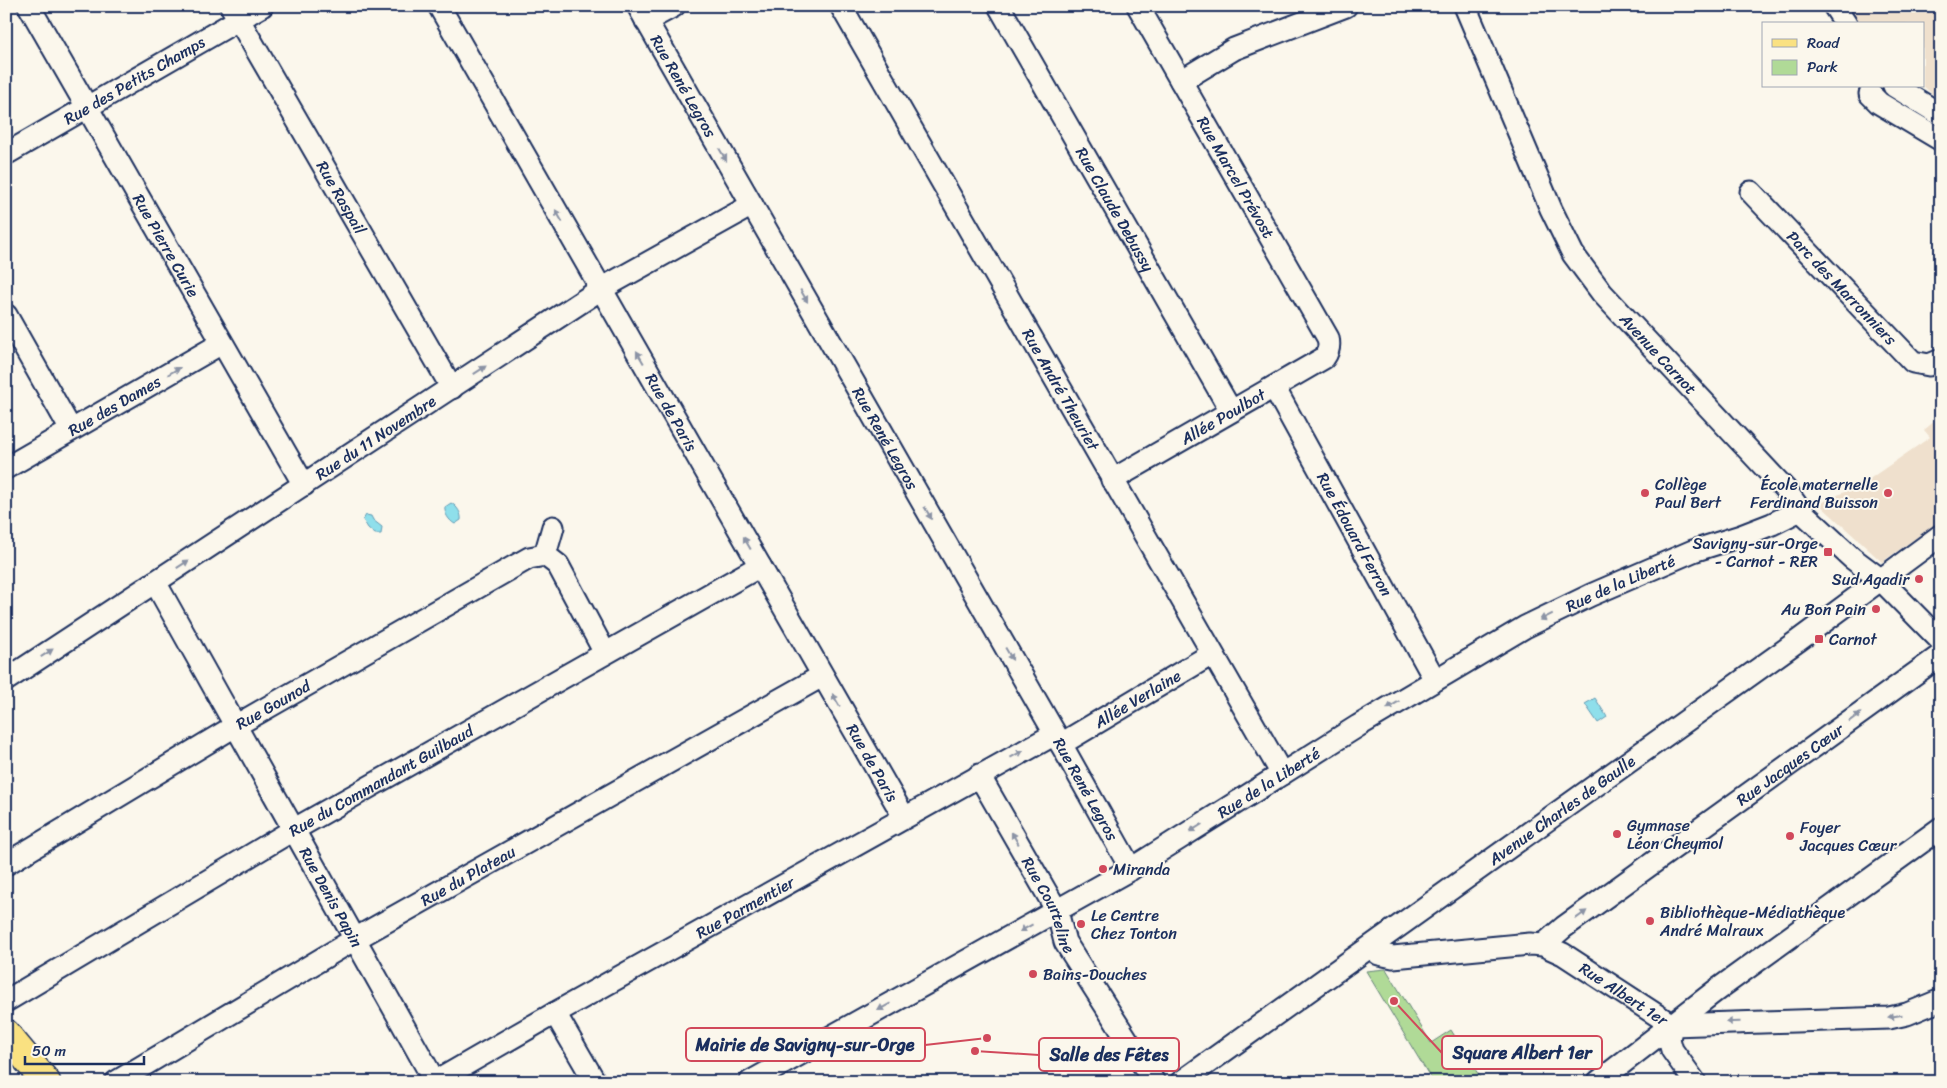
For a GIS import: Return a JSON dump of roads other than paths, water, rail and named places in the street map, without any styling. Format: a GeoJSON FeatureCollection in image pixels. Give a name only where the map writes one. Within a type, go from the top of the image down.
{"type":"FeatureCollection","features":[{"type":"Feature","properties":{"kind":"main road"},"geometry":{"type":"LineString","coordinates":[[6,1034],[46,1082]]}},
{"type":"Feature","properties":{"kind":"street","name":"Rue Pierre Curie"},"geometry":{"type":"LineString","coordinates":[[29,6],[304,485]]}},
{"type":"Feature","properties":{"kind":"street","name":"Rue des Petits Champs"},"geometry":{"type":"LineString","coordinates":[[6,154],[87,108],[235,13],[262,6]]}},
{"type":"Feature","properties":{"kind":"street","name":"Rue de Paris"},"geometry":{"type":"LineString","coordinates":[[439,6],[904,818]]}},
{"type":"Feature","properties":{"kind":"street"},"geometry":{"type":"LineString","coordinates":[[642,14],[674,6]]}},
{"type":"Feature","properties":{"kind":"street","name":"Rue André Theuriet"},"geometry":{"type":"LineString","coordinates":[[841,6],[1282,774]]}},
{"type":"Feature","properties":{"kind":"street","name":"Rue Claude Debussy"},"geometry":{"type":"LineString","coordinates":[[999,6],[1231,411]]}},
{"type":"Feature","properties":{"kind":"street","name":"Rue Marcel Prévost"},"geometry":{"type":"LineString","coordinates":[[1138,6],[1328,338],[1329,349]]}},
{"type":"Feature","properties":{"kind":"street"},"geometry":{"type":"LineString","coordinates":[[1181,81],[1234,49],[1346,6]]}},
{"type":"Feature","properties":{"kind":"street","name":"Avenue Carnot"},"geometry":{"type":"LineString","coordinates":[[1465,6],[1551,209],[1573,254],[1602,293],[1785,489],[1800,510],[1852,558],[1880,579],[1941,641]]}},
{"type":"Feature","properties":{"kind":"street"},"geometry":{"type":"LineString","coordinates":[[1834,6],[1845,22]]}},
{"type":"Feature","properties":{"kind":"street","name":"Rue Raspail"},"geometry":{"type":"LineString","coordinates":[[235,13],[452,388]]}},
{"type":"Feature","properties":{"kind":"street","name":"Rue René Legros"},"geometry":{"type":"LineString","coordinates":[[642,14],[1131,869]]}},
{"type":"Feature","properties":{"kind":"street"},"geometry":{"type":"LineString","coordinates":[[1901,91],[1941,116]]}},
{"type":"Feature","properties":{"kind":"street"},"geometry":{"type":"LineString","coordinates":[[1870,94],[1879,103],[1941,140]]}},
{"type":"Feature","properties":{"kind":"street","name":"Parc des Marronniers"},"geometry":{"type":"LineString","coordinates":[[1751,192],[1913,362],[1929,365],[1941,360]]}},
{"type":"Feature","properties":{"kind":"street","name":"Rue du 11 Novembre"},"geometry":{"type":"LineString","coordinates":[[6,680],[601,289],[752,205]]}},
{"type":"Feature","properties":{"kind":"street"},"geometry":{"type":"LineString","coordinates":[[6,316],[71,430]]}},
{"type":"Feature","properties":{"kind":"street","name":"Rue des Dames"},"geometry":{"type":"LineString","coordinates":[[6,468],[222,343]]}},
{"type":"Feature","properties":{"kind":"street","name":"Allée Poulbot"},"geometry":{"type":"LineString","coordinates":[[1112,480],[1324,358],[1329,349]]}},
{"type":"Feature","properties":{"kind":"street","name":"Rue Édouard Ferron"},"geometry":{"type":"LineString","coordinates":[[1274,387],[1435,680]]}},
{"type":"Feature","properties":{"kind":"street","name":"Rue de la Liberté"},"geometry":{"type":"LineString","coordinates":[[750,1082],[1131,869],[1435,680],[1525,627],[1591,595],[1694,551],[1772,524],[1800,510]]}},
{"type":"Feature","properties":{"kind":"street"},"geometry":{"type":"LineString","coordinates":[[552,527],[545,555],[558,564],[606,653]]}},
{"type":"Feature","properties":{"kind":"street","name":"Avenue Charles de Gaulle"},"geometry":{"type":"LineString","coordinates":[[1181,1082],[1799,640],[1941,535]]}},
{"type":"Feature","properties":{"kind":"street","name":"Rue Gounod"},"geometry":{"type":"LineString","coordinates":[[6,864],[235,726],[529,558],[545,555]]}},
{"type":"Feature","properties":{"kind":"street","name":"Rue du Commandant Guilbaud"},"geometry":{"type":"LineString","coordinates":[[6,1001],[292,830],[760,566]]}},
{"type":"Feature","properties":{"kind":"street","name":"Rue Denis Papin"},"geometry":{"type":"LineString","coordinates":[[156,582],[292,830],[435,1082]]}},
{"type":"Feature","properties":{"kind":"street","name":"Allée Verlaine"},"geometry":{"type":"LineString","coordinates":[[1058,739],[1212,654]]}},
{"type":"Feature","properties":{"kind":"street","name":"Rue Jacques Cœur"},"geometry":{"type":"LineString","coordinates":[[1543,944],[1941,655]]}},
{"type":"Feature","properties":{"kind":"street","name":"Rue du Plateau"},"geometry":{"type":"LineString","coordinates":[[116,1082],[355,939],[822,676]]}},
{"type":"Feature","properties":{"kind":"street","name":"Rue Parmentier"},"geometry":{"type":"LineString","coordinates":[[435,1082],[555,1012],[979,775],[1058,739]]}},
{"type":"Feature","properties":{"kind":"street","name":"Rue Courteline"},"geometry":{"type":"LineString","coordinates":[[979,775],[1057,911],[1065,942],[1154,1082]]}},
{"type":"Feature","properties":{"kind":"street"},"geometry":{"type":"LineString","coordinates":[[1598,1082],[1714,992],[1941,828]]}},
{"type":"Feature","properties":{"kind":"street"},"geometry":{"type":"LineString","coordinates":[[1371,947],[1379,954],[1393,958],[1543,944]]}},
{"type":"Feature","properties":{"kind":"street","name":"Rue Albert 1er"},"geometry":{"type":"LineString","coordinates":[[1543,944],[1563,954],[1672,1025],[1889,1018],[1907,1014],[1941,1000]]}},
{"type":"Feature","properties":{"kind":"street"},"geometry":{"type":"LineString","coordinates":[[555,1012],[595,1082]]}},
{"type":"Feature","properties":{"kind":"street"},"geometry":{"type":"LineString","coordinates":[[1672,1025],[1669,1039],[1672,1050],[1695,1082]]}},
{"type":"Feature","properties":{"kind":"water"},"geometry":{"type":"Polygon","coordinates":[[[451,503],[461,515],[461,520],[455,524],[445,512],[445,507],[451,503]]]}},
{"type":"Feature","properties":{"kind":"water"},"geometry":{"type":"Polygon","coordinates":[[[366,515],[371,516],[382,527],[381,534],[375,534],[368,528],[363,520],[366,515]]]}},
{"type":"Feature","properties":{"kind":"water"},"geometry":{"type":"Polygon","coordinates":[[[1595,698],[1607,717],[1598,723],[1585,704],[1595,698]]]}},
{"type":"Feature","properties":{"kind":"place","name":"Collège Paul Bert"},"geometry":{"type":"Point","coordinates":[1645,493]}},
{"type":"Feature","properties":{"kind":"place","name":"École maternelle Ferdinand Buisson"},"geometry":{"type":"Point","coordinates":[1888,493]}},
{"type":"Feature","properties":{"kind":"place","name":"Savigny-sur-Orge - Carnot - RER"},"geometry":{"type":"Point","coordinates":[1828,552]}},
{"type":"Feature","properties":{"kind":"place","name":"Sud Agadir"},"geometry":{"type":"Point","coordinates":[1919,579]}},
{"type":"Feature","properties":{"kind":"place","name":"Au Bon Pain"},"geometry":{"type":"Point","coordinates":[1876,609]}},
{"type":"Feature","properties":{"kind":"place","name":"Carnot"},"geometry":{"type":"Point","coordinates":[1819,639]}},
{"type":"Feature","properties":{"kind":"place","name":"Gymnase Léon Cheymol"},"geometry":{"type":"Point","coordinates":[1617,834]}},
{"type":"Feature","properties":{"kind":"place","name":"Foyer Jacques Cœur"},"geometry":{"type":"Point","coordinates":[1790,836]}},
{"type":"Feature","properties":{"kind":"place","name":"Miranda"},"geometry":{"type":"Point","coordinates":[1103,869]}},
{"type":"Feature","properties":{"kind":"place","name":"Bibliothèque-Médiathèque André Malraux"},"geometry":{"type":"Point","coordinates":[1650,921]}},
{"type":"Feature","properties":{"kind":"place","name":"Le Centre Chez Tonton"},"geometry":{"type":"Point","coordinates":[1081,924]}},
{"type":"Feature","properties":{"kind":"place","name":"Bains-Douches"},"geometry":{"type":"Point","coordinates":[1033,974]}},
{"type":"Feature","properties":{"kind":"place","name":"Square Albert 1er"},"geometry":{"type":"Point","coordinates":[1394,1001]}},
{"type":"Feature","properties":{"kind":"place","name":"Mairie de Savigny-sur-Orge"},"geometry":{"type":"Point","coordinates":[987,1038]}},
{"type":"Feature","properties":{"kind":"place","name":"Salle des Fêtes"},"geometry":{"type":"Point","coordinates":[975,1051]}}]}
